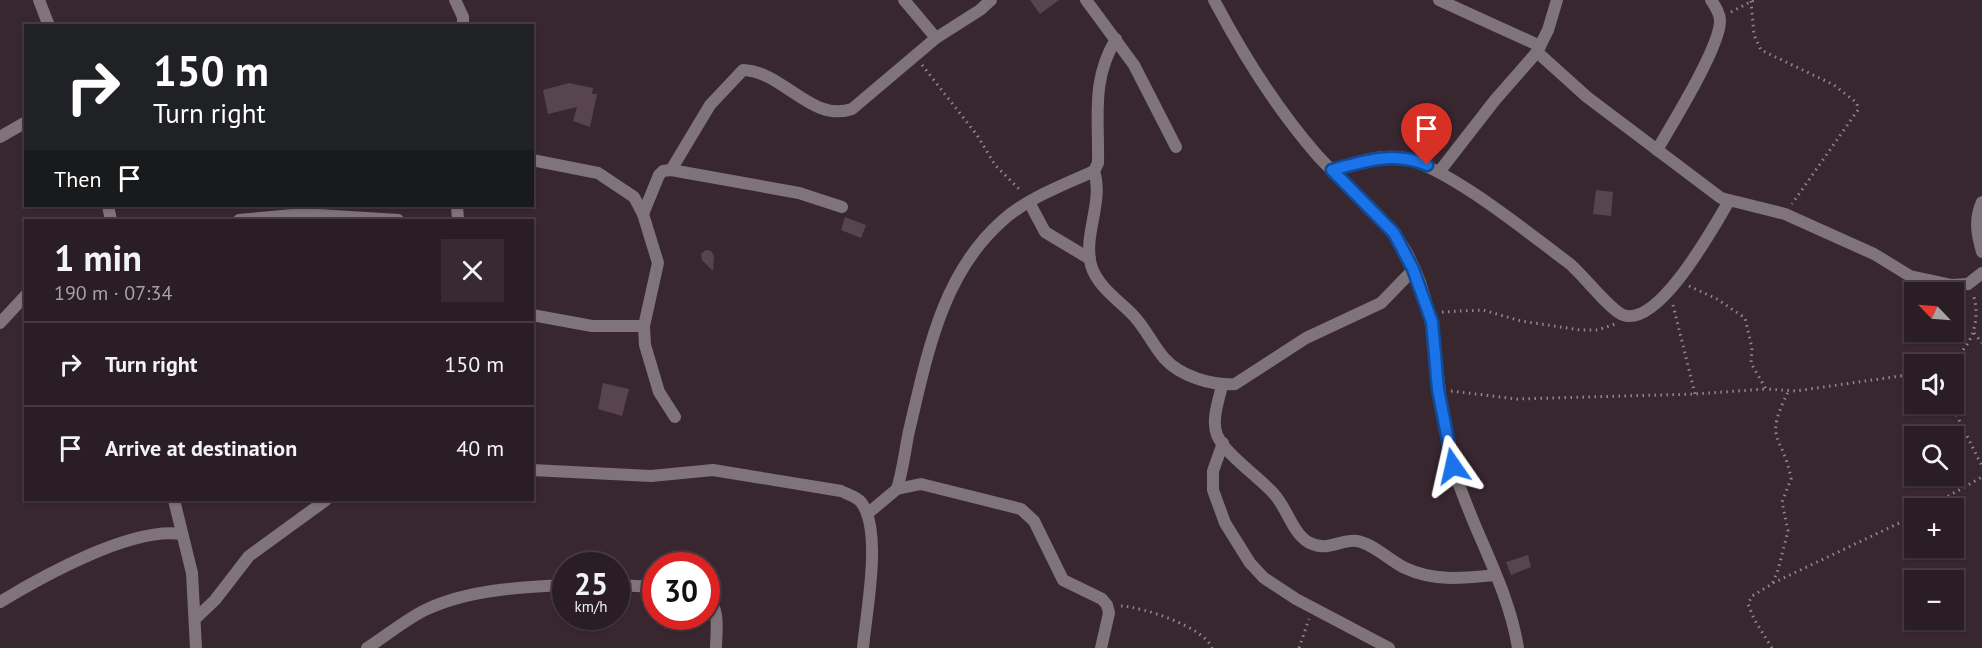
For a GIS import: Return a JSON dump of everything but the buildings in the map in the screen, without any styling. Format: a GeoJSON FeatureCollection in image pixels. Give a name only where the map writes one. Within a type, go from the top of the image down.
{"type":"FeatureCollection","features":[{"type":"Feature","properties":{"kind":"street"},"geometry":{"type":"LineString","coordinates":[[39,0],[48,24]]}},
{"type":"Feature","properties":{"kind":"street"},"geometry":{"type":"LineString","coordinates":[[455,0],[463,17],[463,24]]}},
{"type":"Feature","properties":{"kind":"street"},"geometry":{"type":"LineString","coordinates":[[904,0],[936,38]]}},
{"type":"Feature","properties":{"kind":"street"},"geometry":{"type":"LineString","coordinates":[[671,170],[710,105],[743,70],[761,72],[803,99],[826,110],[843,112],[852,109],[918,52],[981,10],[991,0]]}},
{"type":"Feature","properties":{"kind":"street"},"geometry":{"type":"LineString","coordinates":[[1086,0],[1134,65],[1176,147]]}},
{"type":"Feature","properties":{"kind":"street"},"geometry":{"type":"LineString","coordinates":[[1214,0],[1276,104],[1332,170],[1394,233],[1413,269],[1432,322],[1438,389],[1453,466],[1509,607],[1518,648]]}},
{"type":"Feature","properties":{"kind":"street"},"geometry":{"type":"LineString","coordinates":[[1439,0],[1539,49],[1587,97],[1721,198],[1785,214],[1874,254],[1910,276],[1952,285],[1968,284],[1982,273]]}},
{"type":"Feature","properties":{"kind":"street"},"geometry":{"type":"LineString","coordinates":[[1439,172],[1495,100],[1539,49],[1557,0]]}},
{"type":"Feature","properties":{"kind":"street"},"geometry":{"type":"LineString","coordinates":[[1657,150],[1713,45],[1715,8],[1701,0]]}},
{"type":"Feature","properties":{"kind":"street"},"geometry":{"type":"LineString","coordinates":[[1116,39],[1105,57],[1097,88],[1098,163],[1094,171],[1098,194],[1090,259],[1096,279],[1134,316],[1164,358],[1200,379],[1222,385],[1235,384],[1306,338],[1381,303],[1413,269]]}},
{"type":"Feature","properties":{"kind":"street"},"geometry":{"type":"LineString","coordinates":[[0,137],[24,123]]}},
{"type":"Feature","properties":{"kind":"street"},"geometry":{"type":"LineString","coordinates":[[1332,170],[1377,157],[1417,160],[1439,172],[1570,264],[1588,279],[1613,309],[1625,316],[1638,314],[1654,305],[1674,284],[1729,201]]}},
{"type":"Feature","properties":{"kind":"street"},"geometry":{"type":"LineString","coordinates":[[534,160],[598,173],[634,197],[643,214],[658,262],[644,326],[650,370],[659,392],[675,417]]}},
{"type":"Feature","properties":{"kind":"street"},"geometry":{"type":"LineString","coordinates":[[643,214],[659,175],[663,171],[671,170],[799,193],[842,207]]}},
{"type":"Feature","properties":{"kind":"street"},"geometry":{"type":"LineString","coordinates":[[897,489],[923,368],[944,305],[957,277],[977,247],[1002,220],[1029,202],[1094,171]]}},
{"type":"Feature","properties":{"kind":"street"},"geometry":{"type":"LineString","coordinates":[[1029,202],[1045,232],[1090,259]]}},
{"type":"Feature","properties":{"kind":"street"},"geometry":{"type":"LineString","coordinates":[[1982,202],[1977,218],[1976,233],[1982,252]]}},
{"type":"Feature","properties":{"kind":"street"},"geometry":{"type":"LineString","coordinates":[[250,219],[303,214],[382,219]]}},
{"type":"Feature","properties":{"kind":"street"},"geometry":{"type":"LineString","coordinates":[[0,323],[24,297]]}},
{"type":"Feature","properties":{"kind":"street"},"geometry":{"type":"LineString","coordinates":[[534,315],[592,326],[644,326]]}},
{"type":"Feature","properties":{"kind":"street"},"geometry":{"type":"LineString","coordinates":[[1222,385],[1215,421],[1217,434],[1223,443],[1277,496],[1288,512],[1293,526],[1307,541],[1326,547],[1357,541],[1406,568],[1433,578],[1496,575]]}},
{"type":"Feature","properties":{"kind":"street"},"geometry":{"type":"LineString","coordinates":[[1223,443],[1213,471],[1213,490],[1225,523],[1250,563],[1264,578],[1314,609],[1389,648]]}},
{"type":"Feature","properties":{"kind":"street"},"geometry":{"type":"LineString","coordinates":[[534,470],[651,476],[713,470],[841,491],[860,500],[867,514],[872,536],[863,648]]}},
{"type":"Feature","properties":{"kind":"street"},"geometry":{"type":"LineString","coordinates":[[867,514],[897,489],[921,484],[1021,509],[1034,521],[1064,580],[1102,599],[1107,605],[1108,614],[1101,648]]}},
{"type":"Feature","properties":{"kind":"street"},"geometry":{"type":"LineString","coordinates":[[174,501],[192,573],[195,648]]}},
{"type":"Feature","properties":{"kind":"street"},"geometry":{"type":"LineString","coordinates":[[195,619],[215,600],[249,556],[325,501]]}},
{"type":"Feature","properties":{"kind":"street"},"geometry":{"type":"LineString","coordinates":[[0,602],[97,552],[141,537],[165,532],[181,534]]}},
{"type":"Feature","properties":{"kind":"street"},"geometry":{"type":"LineString","coordinates":[[367,648],[424,610],[447,602],[531,587],[552,586]]}},
{"type":"Feature","properties":{"kind":"street"},"geometry":{"type":"LineString","coordinates":[[716,630],[716,648]]}},
{"type":"Feature","properties":{"kind":"path"},"geometry":{"type":"LineString","coordinates":[[1715,8],[1752,1],[1754,35],[1761,50],[1834,86],[1857,103],[1858,110],[1785,214]]}},
{"type":"Feature","properties":{"kind":"path"},"geometry":{"type":"LineString","coordinates":[[918,52],[925,71],[976,135],[995,165],[1029,202]]}},
{"type":"Feature","properties":{"kind":"path"},"geometry":{"type":"LineString","coordinates":[[1674,284],[1717,299],[1745,318],[1752,348],[1751,363],[1766,389]]}},
{"type":"Feature","properties":{"kind":"path"},"geometry":{"type":"LineString","coordinates":[[1674,284],[1695,394]]}},
{"type":"Feature","properties":{"kind":"path"},"geometry":{"type":"LineString","coordinates":[[1957,354],[1974,333],[1978,312],[1968,284]]}},
{"type":"Feature","properties":{"kind":"path"},"geometry":{"type":"LineString","coordinates":[[1428,311],[1453,313],[1483,310],[1521,321],[1589,330],[1598,330],[1616,324],[1625,316]]}},
{"type":"Feature","properties":{"kind":"path"},"geometry":{"type":"LineString","coordinates":[[1974,333],[1982,343]]}},
{"type":"Feature","properties":{"kind":"path"},"geometry":{"type":"LineString","coordinates":[[1438,389],[1517,399],[1695,394],[1766,389],[1789,390],[1904,375]]}},
{"type":"Feature","properties":{"kind":"path"},"geometry":{"type":"LineString","coordinates":[[1772,584],[1788,531],[1782,502],[1791,479],[1775,438],[1775,422],[1789,390]]}},
{"type":"Feature","properties":{"kind":"path"},"geometry":{"type":"LineString","coordinates":[[1956,414],[1982,466]]}},
{"type":"Feature","properties":{"kind":"path"},"geometry":{"type":"LineString","coordinates":[[1945,498],[1982,477]]}},
{"type":"Feature","properties":{"kind":"path"},"geometry":{"type":"LineString","coordinates":[[1772,648],[1754,619],[1748,604],[1752,596],[1772,584],[1904,521]]}},
{"type":"Feature","properties":{"kind":"path"},"geometry":{"type":"LineString","coordinates":[[1107,605],[1127,606],[1153,613],[1205,637],[1212,648]]}},
{"type":"Feature","properties":{"kind":"path"},"geometry":{"type":"LineString","coordinates":[[1299,648],[1314,609]]}},
{"type":"Feature","properties":{"kind":"route"},"geometry":{"type":"LineString","coordinates":[[1427,165],[1417,160],[1377,157],[1332,170],[1394,233],[1413,269],[1432,322],[1438,389],[1453,466]]}}]}
